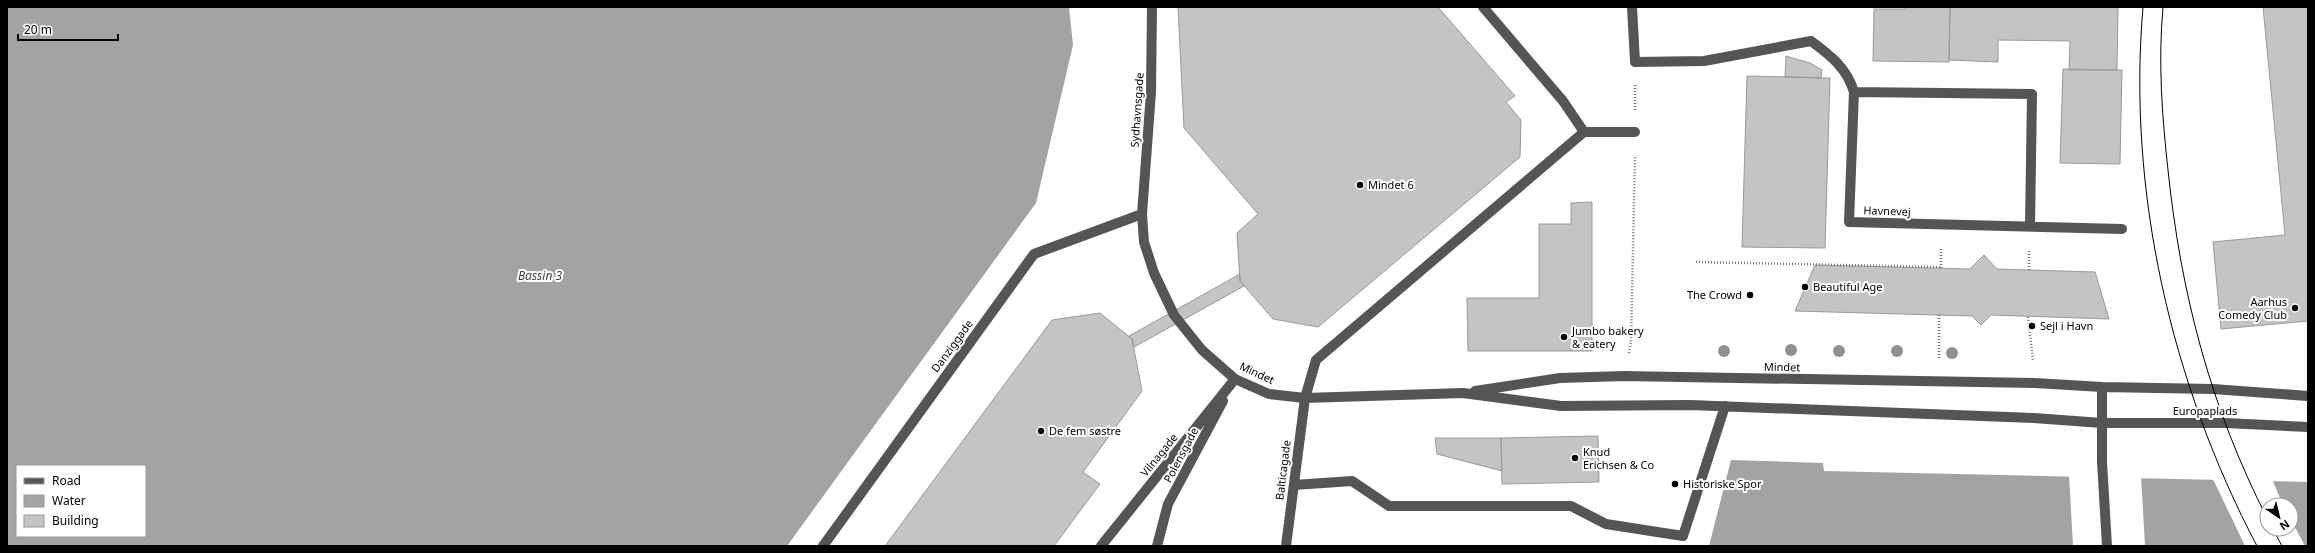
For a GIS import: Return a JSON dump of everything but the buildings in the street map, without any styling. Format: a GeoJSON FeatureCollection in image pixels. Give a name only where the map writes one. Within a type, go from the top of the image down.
{"type":"FeatureCollection","features":[{"type":"Feature","properties":{"kind":"street","name":"Sydhavnsgade"},"geometry":{"type":"LineString","coordinates":[[1142,214],[1151,92],[1152,7]]}},
{"type":"Feature","properties":{"kind":"street"},"geometry":{"type":"LineString","coordinates":[[1483,7],[1563,101],[1584,132],[1635,132]]}},
{"type":"Feature","properties":{"kind":"street"},"geometry":{"type":"LineString","coordinates":[[1632,7],[1634,62]]}},
{"type":"Feature","properties":{"kind":"street","name":"Havnevej"},"geometry":{"type":"LineString","coordinates":[[1634,62],[1704,61],[1811,41],[1842,66],[1851,81],[1854,92],[1849,222],[2122,229]]}},
{"type":"Feature","properties":{"kind":"street"},"geometry":{"type":"LineString","coordinates":[[1854,92],[2032,94],[2030,226]]}},
{"type":"Feature","properties":{"kind":"street","name":"Balticagade"},"geometry":{"type":"LineString","coordinates":[[1286,546],[1305,398],[1316,360],[1584,132]]}},
{"type":"Feature","properties":{"kind":"street","name":"Mindet"},"geometry":{"type":"LineString","coordinates":[[1142,214],[1144,242],[1154,274],[1174,315],[1202,350],[1235,378],[1269,394],[1305,398],[1463,393],[1560,378],[1624,376],[2035,383],[2102,388]]}},
{"type":"Feature","properties":{"kind":"street","name":"Danziggade"},"geometry":{"type":"LineString","coordinates":[[823,546],[1034,254],[1142,214]]}},
{"type":"Feature","properties":{"kind":"street","name":"Vilnagade"},"geometry":{"type":"LineString","coordinates":[[1102,546],[1235,378]]}},
{"type":"Feature","properties":{"kind":"street","name":"Polensgade"},"geometry":{"type":"LineString","coordinates":[[1158,546],[1168,504],[1235,378]]}},
{"type":"Feature","properties":{"kind":"street"},"geometry":{"type":"LineString","coordinates":[[2102,388],[2102,462],[2107,546]]}},
{"type":"Feature","properties":{"kind":"street","name":"Europaplads"},"geometry":{"type":"LineString","coordinates":[[2102,388],[2214,389],[2308,396]]}},
{"type":"Feature","properties":{"kind":"street","name":"Mindet"},"geometry":{"type":"LineString","coordinates":[[1463,393],[1561,406],[1725,406],[2102,422]]}},
{"type":"Feature","properties":{"kind":"street"},"geometry":{"type":"LineString","coordinates":[[1294,485],[1352,481],[1389,506],[1571,506],[1606,524],[1683,536],[1725,406]]}},
{"type":"Feature","properties":{"kind":"street","name":"Europaplads"},"geometry":{"type":"LineString","coordinates":[[2102,422],[2225,423],[2308,427]]}},
{"type":"Feature","properties":{"kind":"path"},"geometry":{"type":"LineString","coordinates":[[1624,376],[1631,342],[1635,132],[1634,62]]}},
{"type":"Feature","properties":{"kind":"path"},"geometry":{"type":"LineString","coordinates":[[1696,262],[1941,266]]}},
{"type":"Feature","properties":{"kind":"path"},"geometry":{"type":"LineString","coordinates":[[1938,382],[1939,315]]}},
{"type":"Feature","properties":{"kind":"path"},"geometry":{"type":"LineString","coordinates":[[2028,317],[2035,383]]}},
{"type":"Feature","properties":{"kind":"water","name":"Bassin 3"},"geometry":{"type":"Polygon","coordinates":[[[7,7],[1069,7],[1073,45],[1036,203],[787,546],[7,546],[7,7]]]}},
{"type":"Feature","properties":{"kind":"water"},"geometry":{"type":"Polygon","coordinates":[[[1731,460],[1823,463],[1824,471],[2308,482],[2308,546],[1709,546],[1731,460]]]}},
{"type":"Feature","properties":{"kind":"pier"},"geometry":{"type":"Polygon","coordinates":[[[2069,474],[2141,475],[2145,546],[2073,546],[2069,474]]]}},
{"type":"Feature","properties":{"kind":"pier"},"geometry":{"type":"Polygon","coordinates":[[[2212,477],[2272,479],[2280,497],[2259,497],[2259,537],[2299,537],[2299,535],[2305,546],[2245,546],[2212,477]]]}},
{"type":"Feature","properties":{"kind":"tram line"},"geometry":{"type":"LineString","coordinates":[[2143,7],[2140,76],[2142,146],[2149,215],[2162,284],[2179,352],[2201,419],[2227,484],[2257,546]]}},
{"type":"Feature","properties":{"kind":"tram line"},"geometry":{"type":"LineString","coordinates":[[2163,7],[2161,48],[2162,109],[2168,170],[2181,261],[2190,305],[2214,391],[2229,434],[2259,501]]}},
{"type":"Feature","properties":{"kind":"tram line"},"geometry":{"type":"LineString","coordinates":[[2277,537],[2282,546]]}},
{"type":"Feature","properties":{"kind":"place","name":"Mindet 6"},"geometry":{"type":"Point","coordinates":[1360,185]}},
{"type":"Feature","properties":{"kind":"place","name":"Beautiful Age"},"geometry":{"type":"Point","coordinates":[1805,287]}},
{"type":"Feature","properties":{"kind":"place","name":"The Crowd"},"geometry":{"type":"Point","coordinates":[1750,295]}},
{"type":"Feature","properties":{"kind":"place","name":"Aarhus Comedy Club"},"geometry":{"type":"Point","coordinates":[2295,308]}},
{"type":"Feature","properties":{"kind":"place","name":"Sejl i Havn"},"geometry":{"type":"Point","coordinates":[2032,326]}},
{"type":"Feature","properties":{"kind":"place","name":"Jumbo bakery & eatery"},"geometry":{"type":"Point","coordinates":[1564,337]}},
{"type":"Feature","properties":{"kind":"place","name":"De fem søstre"},"geometry":{"type":"Point","coordinates":[1041,431]}},
{"type":"Feature","properties":{"kind":"place","name":"Knud Erichsen & Co"},"geometry":{"type":"Point","coordinates":[1575,458]}},
{"type":"Feature","properties":{"kind":"place","name":"Historiske Spor"},"geometry":{"type":"Point","coordinates":[1675,484]}}]}
